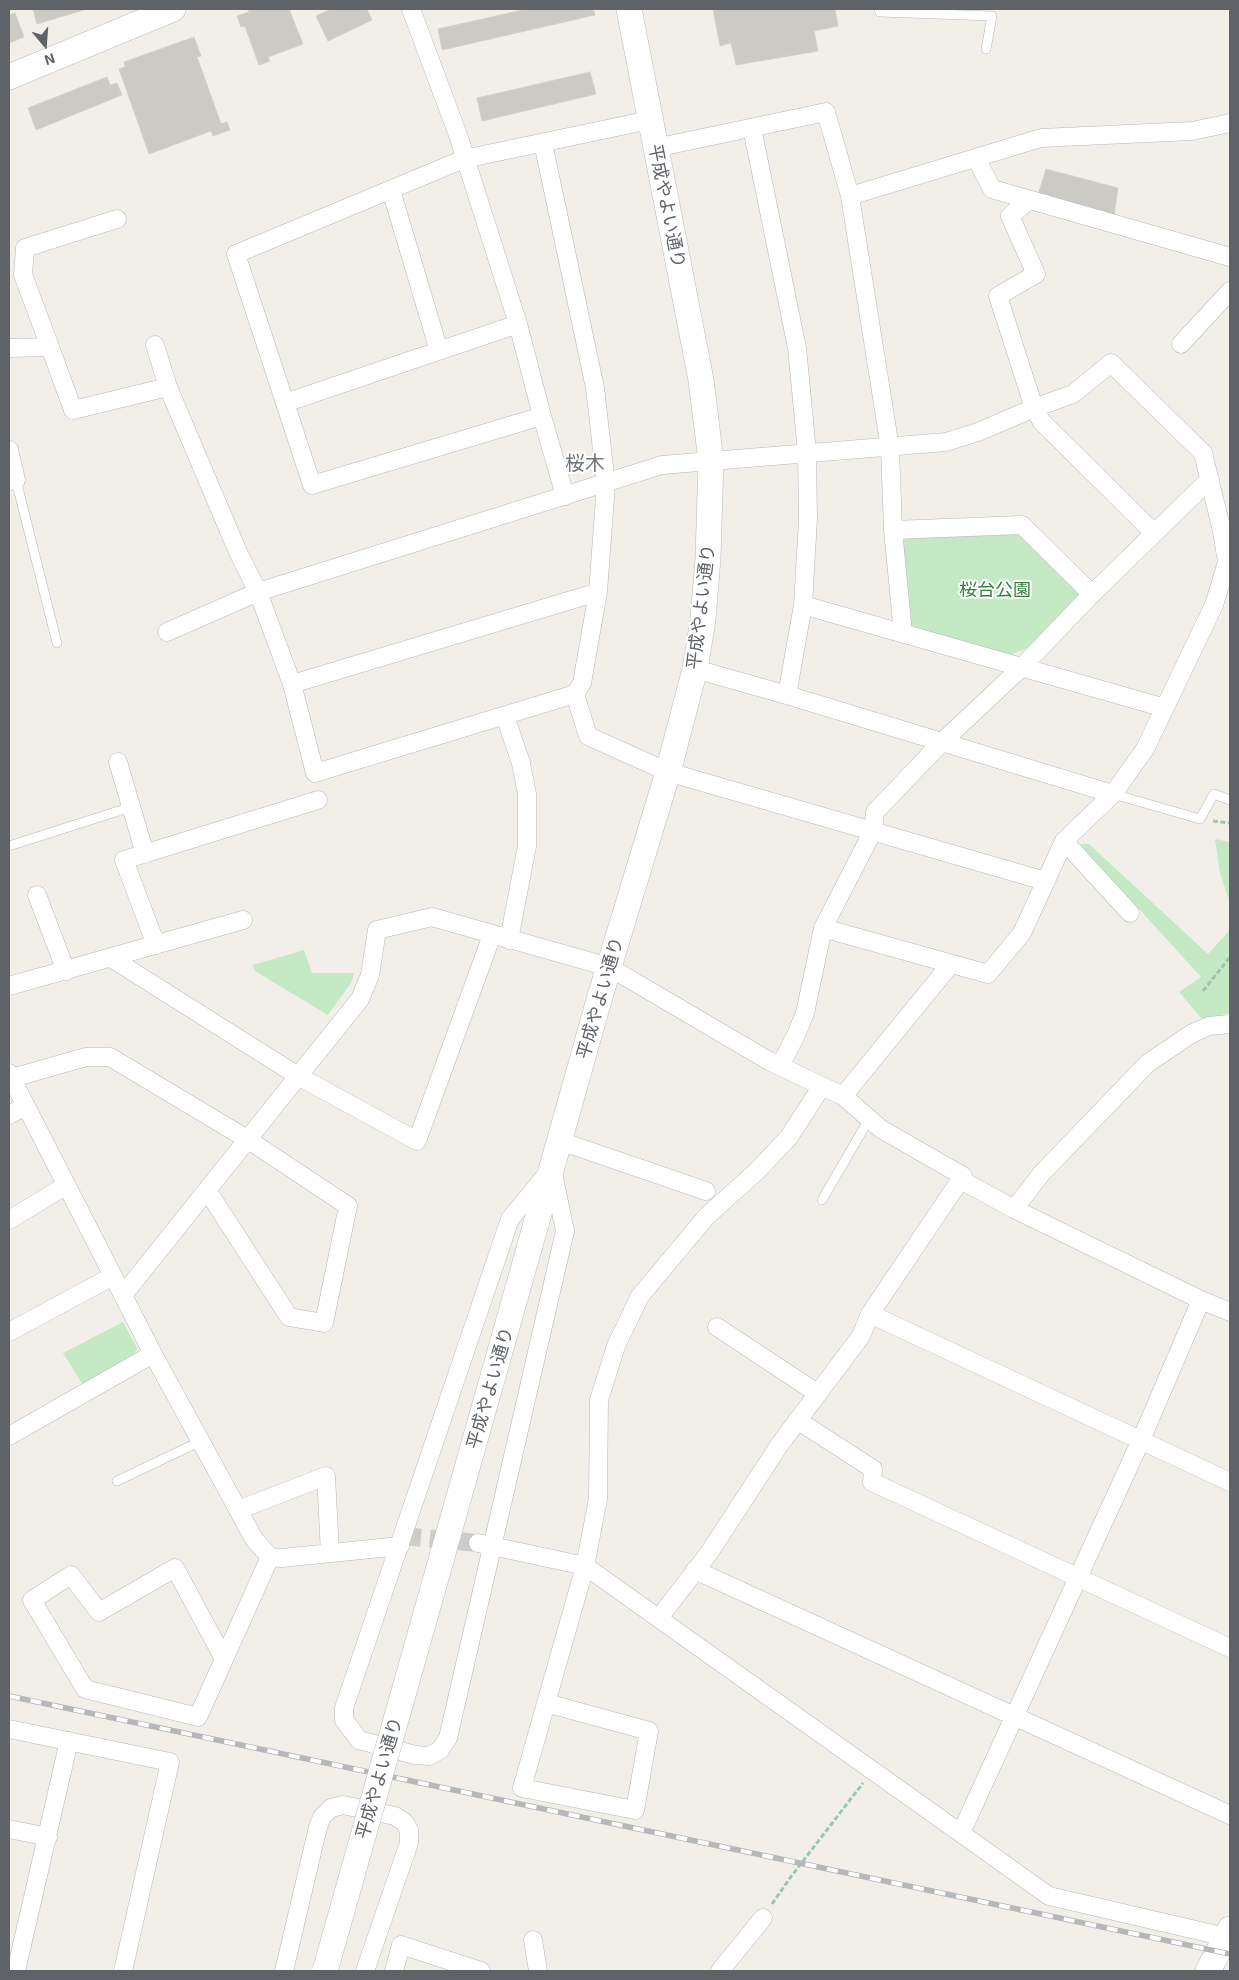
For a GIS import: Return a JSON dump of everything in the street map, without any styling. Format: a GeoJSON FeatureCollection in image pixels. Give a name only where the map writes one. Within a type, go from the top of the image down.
{"type":"FeatureCollection","features":[{"type":"Feature","properties":{"kind":"street"},"geometry":{"type":"LineString","coordinates":[[9,77],[173,9]]}},
{"type":"Feature","properties":{"kind":"street"},"geometry":{"type":"LineString","coordinates":[[411,9],[458,135],[464,159],[518,324],[565,496]]}},
{"type":"Feature","properties":{"kind":"street","name":"平成やよい通り"},"geometry":{"type":"LineString","coordinates":[[325,1971],[609,967],[668,772],[695,669],[703,620],[708,558],[711,461],[701,380],[655,148],[630,9]]}},
{"type":"Feature","properties":{"kind":"street"},"geometry":{"type":"LineString","coordinates":[[655,148],[826,112],[850,196],[890,448],[893,530],[903,634]]}},
{"type":"Feature","properties":{"kind":"street"},"geometry":{"type":"LineString","coordinates":[[542,416],[312,485],[236,254],[464,159],[650,120]]}},
{"type":"Feature","properties":{"kind":"street"},"geometry":{"type":"LineString","coordinates":[[850,196],[1041,138],[1192,131],[1230,123]]}},
{"type":"Feature","properties":{"kind":"street"},"geometry":{"type":"LineString","coordinates":[[752,128],[797,348],[807,452],[808,519],[803,605],[787,695]]}},
{"type":"Feature","properties":{"kind":"street"},"geometry":{"type":"LineString","coordinates":[[156,345],[168,387],[238,552],[258,592],[292,684],[315,773],[575,694],[582,683],[598,592],[606,484],[595,388],[543,143]]}},
{"type":"Feature","properties":{"kind":"street"},"geometry":{"type":"LineString","coordinates":[[976,158],[992,189],[1230,257]]}},
{"type":"Feature","properties":{"kind":"street"},"geometry":{"type":"LineString","coordinates":[[391,190],[439,351]]}},
{"type":"Feature","properties":{"kind":"street"},"geometry":{"type":"LineString","coordinates":[[1028,200],[1010,216],[1036,274],[998,296],[1034,408],[1042,422],[1154,533]]}},
{"type":"Feature","properties":{"kind":"street"},"geometry":{"type":"LineString","coordinates":[[117,219],[25,248],[23,274],[73,410],[168,387]]}},
{"type":"Feature","properties":{"kind":"street"},"geometry":{"type":"LineString","coordinates":[[1181,344],[1230,291]]}},
{"type":"Feature","properties":{"kind":"street"},"geometry":{"type":"LineString","coordinates":[[285,403],[518,324]]}},
{"type":"Feature","properties":{"kind":"street"},"geometry":{"type":"LineString","coordinates":[[9,348],[50,346]]}},
{"type":"Feature","properties":{"kind":"street"},"geometry":{"type":"LineString","coordinates":[[167,632],[258,592],[662,465],[946,442],[978,432],[1072,394],[1111,363],[1203,453],[1229,559],[1214,604],[1166,708],[1145,749],[1113,794],[1064,841],[1022,933],[988,974],[950,965],[823,928]]}},
{"type":"Feature","properties":{"kind":"street"},"geometry":{"type":"LineString","coordinates":[[9,450],[13,480]]}},
{"type":"Feature","properties":{"kind":"street"},"geometry":{"type":"LineString","coordinates":[[780,1066],[796,1036],[805,1013],[823,928],[873,831],[875,812],[942,742],[1022,667],[1092,594],[1210,478]]}},
{"type":"Feature","properties":{"kind":"street"},"geometry":{"type":"LineString","coordinates":[[893,530],[1022,525],[1092,594]]}},
{"type":"Feature","properties":{"kind":"street"},"geometry":{"type":"LineString","coordinates":[[292,684],[598,592]]}},
{"type":"Feature","properties":{"kind":"street"},"geometry":{"type":"LineString","coordinates":[[803,605],[1166,708]]}},
{"type":"Feature","properties":{"kind":"street"},"geometry":{"type":"LineString","coordinates":[[695,669],[1113,794]]}},
{"type":"Feature","properties":{"kind":"street"},"geometry":{"type":"LineString","coordinates":[[575,694],[588,736],[668,772],[1045,881]]}},
{"type":"Feature","properties":{"kind":"street"},"geometry":{"type":"LineString","coordinates":[[111,958],[298,1076],[417,1141],[500,937],[527,846],[527,794],[522,763],[505,716]]}},
{"type":"Feature","properties":{"kind":"street"},"geometry":{"type":"LineString","coordinates":[[118,762],[144,854]]}},
{"type":"Feature","properties":{"kind":"street"},"geometry":{"type":"LineString","coordinates":[[156,945],[124,860],[318,800]]}},
{"type":"Feature","properties":{"kind":"street"},"geometry":{"type":"LineString","coordinates":[[1064,841],[1130,913]]}},
{"type":"Feature","properties":{"kind":"street"},"geometry":{"type":"LineString","coordinates":[[37,894],[66,971]]}},
{"type":"Feature","properties":{"kind":"street"},"geometry":{"type":"LineString","coordinates":[[123,1295],[360,999],[370,975],[377,930],[432,917],[609,967],[769,1061],[843,1096],[881,1129],[963,1176],[870,1314],[861,1336],[798,1420],[709,1553],[659,1618]]}},
{"type":"Feature","properties":{"kind":"street"},"geometry":{"type":"LineString","coordinates":[[9,986],[243,920]]}},
{"type":"Feature","properties":{"kind":"street"},"geometry":{"type":"LineString","coordinates":[[843,1096],[950,965]]}},
{"type":"Feature","properties":{"kind":"street"},"geometry":{"type":"LineString","coordinates":[[1014,1209],[1042,1173],[1148,1063],[1191,1034],[1209,1026],[1230,1024]]}},
{"type":"Feature","properties":{"kind":"street"},"geometry":{"type":"LineString","coordinates":[[207,1190],[289,1317],[324,1323],[348,1206],[247,1140],[110,1057],[86,1057],[10,1076],[153,1354],[254,1539],[270,1557],[282,1558],[400,1546]]}},
{"type":"Feature","properties":{"kind":"street"},"geometry":{"type":"LineString","coordinates":[[546,1703],[649,1732],[635,1810],[522,1788],[546,1703],[585,1566],[598,1499],[599,1400],[616,1346],[640,1296],[707,1216],[757,1172],[789,1137],[822,1086]]}},
{"type":"Feature","properties":{"kind":"street"},"geometry":{"type":"LineString","coordinates":[[9,1115],[25,1106]]}},
{"type":"Feature","properties":{"kind":"street"},"geometry":{"type":"LineString","coordinates":[[560,1140],[706,1191]]}},
{"type":"Feature","properties":{"kind":"street"},"geometry":{"type":"LineString","coordinates":[[552,1168],[565,1231],[485,1544],[448,1738],[440,1750],[429,1756],[415,1755],[359,1740],[344,1720],[344,1708],[510,1218],[552,1168]]}},
{"type":"Feature","properties":{"kind":"street"},"geometry":{"type":"LineString","coordinates":[[961,1180],[1014,1209],[1201,1300],[1230,1312]]}},
{"type":"Feature","properties":{"kind":"street"},"geometry":{"type":"LineString","coordinates":[[9,1220],[66,1186]]}},
{"type":"Feature","properties":{"kind":"street"},"geometry":{"type":"LineString","coordinates":[[9,1332],[113,1276]]}},
{"type":"Feature","properties":{"kind":"street"},"geometry":{"type":"LineString","coordinates":[[961,1833],[1078,1578],[1201,1300]]}},
{"type":"Feature","properties":{"kind":"street"},"geometry":{"type":"LineString","coordinates":[[870,1314],[1230,1482]]}},
{"type":"Feature","properties":{"kind":"street"},"geometry":{"type":"LineString","coordinates":[[717,1327],[817,1394]]}},
{"type":"Feature","properties":{"kind":"street"},"geometry":{"type":"LineString","coordinates":[[9,1436],[153,1354]]}},
{"type":"Feature","properties":{"kind":"street"},"geometry":{"type":"LineString","coordinates":[[798,1420],[873,1469],[872,1482],[1230,1648]]}},
{"type":"Feature","properties":{"kind":"street"},"geometry":{"type":"LineString","coordinates":[[238,1510],[326,1476],[330,1553]]}},
{"type":"Feature","properties":{"kind":"street"},"geometry":{"type":"LineString","coordinates":[[485,1544],[585,1566],[1049,1896],[1228,1933],[1208,1971]]}},
{"type":"Feature","properties":{"kind":"street"},"geometry":{"type":"LineString","coordinates":[[224,1659],[175,1568],[99,1612],[71,1575],[32,1600],[84,1689],[198,1717],[270,1557]]}},
{"type":"Feature","properties":{"kind":"street"},"geometry":{"type":"LineString","coordinates":[[695,1570],[1230,1815]]}},
{"type":"Feature","properties":{"kind":"street"},"geometry":{"type":"LineString","coordinates":[[9,1729],[170,1762],[123,1971]]}},
{"type":"Feature","properties":{"kind":"street"},"geometry":{"type":"LineString","coordinates":[[16,1971],[69,1741]]}},
{"type":"Feature","properties":{"kind":"street"},"geometry":{"type":"LineString","coordinates":[[284,1971],[318,1827],[322,1817],[330,1808],[343,1805],[396,1816],[404,1822],[409,1830],[409,1843],[365,1971]]}},
{"type":"Feature","properties":{"kind":"street"},"geometry":{"type":"LineString","coordinates":[[9,1829],[48,1837]]}},
{"type":"Feature","properties":{"kind":"street"},"geometry":{"type":"LineString","coordinates":[[720,1971],[763,1918]]}},
{"type":"Feature","properties":{"kind":"street"},"geometry":{"type":"LineString","coordinates":[[532,1940],[538,1971]]}},
{"type":"Feature","properties":{"kind":"street"},"geometry":{"type":"LineString","coordinates":[[394,1971],[401,1945],[481,1971]]}},
{"type":"Feature","properties":{"kind":"lane"},"geometry":{"type":"LineString","coordinates":[[880,9],[880,12],[992,16],[986,49]]}},
{"type":"Feature","properties":{"kind":"lane"},"geometry":{"type":"LineString","coordinates":[[13,480],[57,644]]}},
{"type":"Feature","properties":{"kind":"lane"},"geometry":{"type":"LineString","coordinates":[[1113,794],[1200,819],[1214,794],[1230,800]]}},
{"type":"Feature","properties":{"kind":"lane"},"geometry":{"type":"LineString","coordinates":[[9,846],[131,806]]}},
{"type":"Feature","properties":{"kind":"lane"},"geometry":{"type":"LineString","coordinates":[[822,1200],[869,1118]]}},
{"type":"Feature","properties":{"kind":"lane"},"geometry":{"type":"LineString","coordinates":[[117,1481],[201,1441]]}},
{"type":"Feature","properties":{"kind":"path"},"geometry":{"type":"LineString","coordinates":[[1203,991],[1230,957]]}},
{"type":"Feature","properties":{"kind":"path"},"geometry":{"type":"LineString","coordinates":[[763,1918],[790,1878],[872,1771]]}},
{"type":"Feature","properties":{"kind":"green space","name":"桜台公園"},"geometry":{"type":"Polygon","coordinates":[[[1019,529],[1084,594],[1028,648],[1009,655],[910,628],[902,543],[907,536],[1019,529]]]}},
{"type":"Feature","properties":{"kind":"green space"},"geometry":{"type":"Polygon","coordinates":[[[1215,839],[1230,842],[1230,903],[1220,873],[1215,839]]]}},
{"type":"Feature","properties":{"kind":"green space"},"geometry":{"type":"Polygon","coordinates":[[[1080,844],[1089,844],[1208,954],[1230,930],[1230,1013],[1202,1019],[1179,992],[1201,977],[1080,844]]]}},
{"type":"Feature","properties":{"kind":"green space"},"geometry":{"type":"Polygon","coordinates":[[[304,950],[312,973],[354,973],[351,983],[328,1015],[255,971],[253,965],[304,950]]]}},
{"type":"Feature","properties":{"kind":"green space"},"geometry":{"type":"Polygon","coordinates":[[[123,1322],[137,1348],[135,1353],[83,1385],[63,1353],[123,1322]]]}},
{"type":"Feature","properties":{"kind":"building"},"geometry":{"type":"Polygon","coordinates":[[[33,9],[87,9],[37,24],[33,9]]]}},
{"type":"Feature","properties":{"kind":"building"},"geometry":{"type":"Polygon","coordinates":[[[248,9],[289,9],[303,44],[268,57],[270,61],[259,65],[245,26],[241,27],[237,16],[249,12],[248,9]]]}},
{"type":"Feature","properties":{"kind":"building"},"geometry":{"type":"Polygon","coordinates":[[[331,9],[367,9],[372,20],[328,41],[316,16],[331,9]]]}},
{"type":"Feature","properties":{"kind":"building"},"geometry":{"type":"Polygon","coordinates":[[[527,9],[593,9],[595,15],[442,50],[438,29],[527,9]]]}},
{"type":"Feature","properties":{"kind":"building"},"geometry":{"type":"Polygon","coordinates":[[[713,9],[835,9],[838,26],[814,31],[818,51],[736,65],[731,43],[720,46],[713,9]]]}},
{"type":"Feature","properties":{"kind":"building"},"geometry":{"type":"Polygon","coordinates":[[[15,13],[24,37],[9,43],[9,15],[15,13]]]}},
{"type":"Feature","properties":{"kind":"building"},"geometry":{"type":"Polygon","coordinates":[[[194,37],[201,56],[197,57],[221,124],[227,122],[230,130],[213,136],[211,131],[149,154],[119,69],[125,67],[124,62],[194,37]]]}},
{"type":"Feature","properties":{"kind":"building"},"geometry":{"type":"Polygon","coordinates":[[[590,72],[596,94],[482,121],[477,98],[590,72]]]}},
{"type":"Feature","properties":{"kind":"building"},"geometry":{"type":"Polygon","coordinates":[[[107,77],[110,85],[117,83],[122,95],[36,130],[28,108],[107,77]]]}},
{"type":"Feature","properties":{"kind":"building"},"geometry":{"type":"Polygon","coordinates":[[[1046,169],[1118,188],[1114,215],[1038,195],[1046,169]]]}},
{"type":"Feature","properties":{"kind":"tunnel"},"geometry":{"type":"LineString","coordinates":[[403,1536],[478,1543]]}},
{"type":"Feature","properties":{"kind":"railway"},"geometry":{"type":"LineString","coordinates":[[9,1696],[1230,1954]]}},
{"type":"Feature","properties":{"kind":"district","name":"桜木"},"geometry":{"type":"Point","coordinates":[585,463]}}]}
